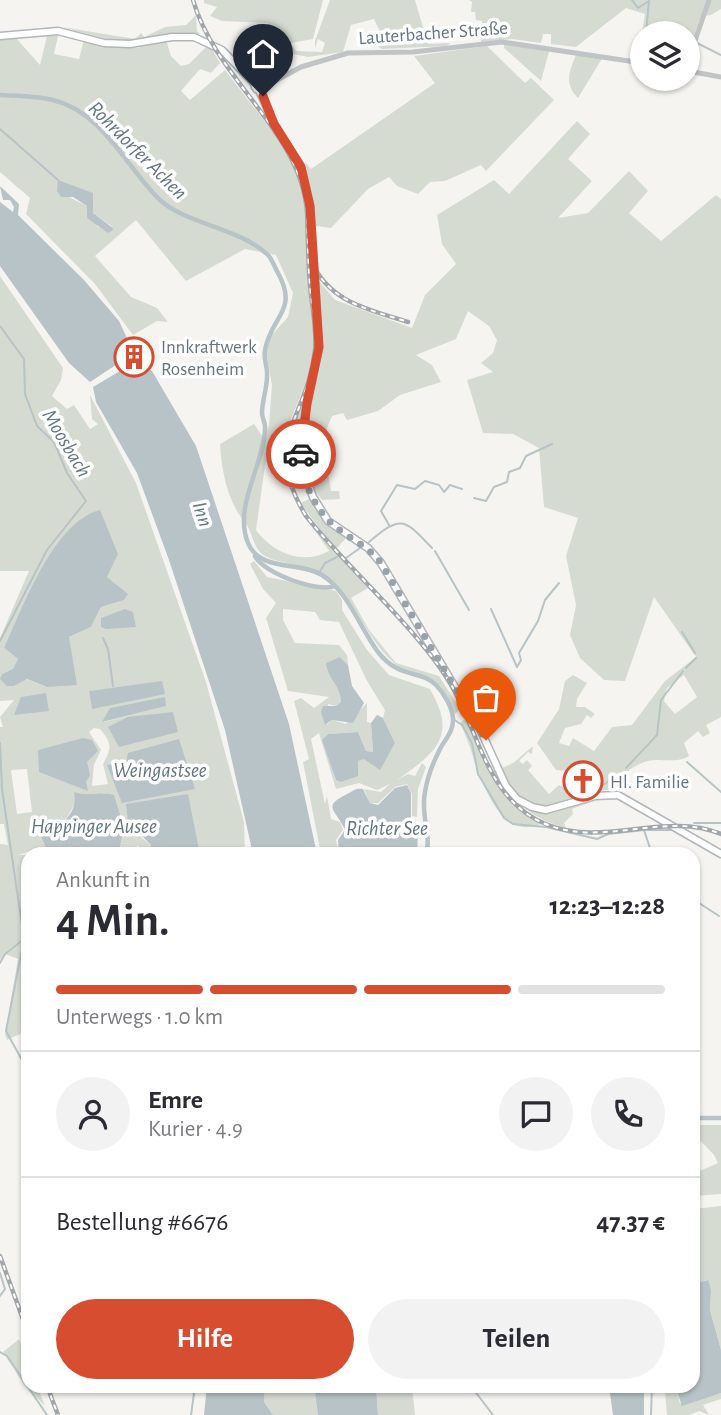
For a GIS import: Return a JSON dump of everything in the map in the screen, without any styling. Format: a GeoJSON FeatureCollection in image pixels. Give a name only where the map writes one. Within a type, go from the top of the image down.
{"type":"FeatureCollection","features":[{"type":"Feature","properties":{"kind":"main road"},"geometry":{"type":"LineString","coordinates":[[0,36],[58,31],[104,43],[130,44],[189,36],[216,46],[261,85],[274,124],[301,167],[310,206],[319,347],[307,403],[301,462],[318,507],[328,521],[368,548],[381,563],[481,729],[503,780],[517,799],[532,807],[546,810],[600,794],[618,795],[721,854]]}},
{"type":"Feature","properties":{"kind":"street"},"geometry":{"type":"LineString","coordinates":[[700,26],[709,0]]}},
{"type":"Feature","properties":{"kind":"street","name":"Lauterbacher Straße"},"geometry":{"type":"LineString","coordinates":[[261,85],[315,62],[348,53],[414,52],[502,41],[630,60]]}},
{"type":"Feature","properties":{"kind":"street"},"geometry":{"type":"LineString","coordinates":[[700,73],[721,77]]}},
{"type":"Feature","properties":{"kind":"shaded area"},"geometry":{"type":"Polygon","coordinates":[[[204,0],[323,0],[313,39],[291,43],[296,51],[322,52],[325,43],[318,39],[315,48],[315,41],[330,0],[415,0],[428,44],[450,43],[447,46],[382,49],[378,47],[384,40],[374,19],[351,25],[343,52],[308,57],[265,48],[269,23],[222,21],[210,16],[217,7],[204,3],[204,0]]]}},
{"type":"Feature","properties":{"kind":"shaded area"},"geometry":{"type":"Polygon","coordinates":[[[469,0],[721,0],[721,9],[711,15],[701,16],[699,21],[644,21],[645,14],[626,8],[576,47],[551,44],[551,34],[543,34],[541,43],[512,39],[481,42],[482,21],[476,20],[475,12],[471,12],[472,2],[469,0]]]}},
{"type":"Feature","properties":{"kind":"shaded area"},"geometry":{"type":"Polygon","coordinates":[[[196,15],[197,31],[200,34],[176,34],[129,41],[62,27],[135,39],[141,33],[144,37],[165,27],[186,25],[196,15]]]}},
{"type":"Feature","properties":{"kind":"shaded area"},"geometry":{"type":"Polygon","coordinates":[[[47,36],[58,36],[54,54],[79,59],[84,40],[137,48],[166,40],[171,56],[181,66],[189,64],[209,44],[220,63],[211,73],[200,69],[181,91],[190,100],[225,70],[279,140],[295,169],[304,196],[315,341],[309,375],[291,419],[286,448],[268,444],[256,530],[270,545],[279,550],[298,557],[308,557],[329,551],[312,526],[368,588],[351,598],[369,630],[396,663],[439,676],[460,709],[455,714],[448,699],[434,683],[403,670],[393,662],[375,642],[347,597],[323,573],[264,556],[230,496],[220,444],[254,424],[264,439],[269,425],[272,385],[266,352],[269,338],[288,317],[293,293],[276,255],[245,249],[186,281],[136,220],[95,256],[131,297],[157,308],[168,322],[157,321],[133,335],[95,284],[26,214],[30,198],[0,172],[0,39],[15,37],[40,65],[47,36]],[[63,182],[57,191],[87,206],[98,227],[113,227],[93,213],[93,194],[63,182]]]}},
{"type":"Feature","properties":{"kind":"shaded area"},"geometry":{"type":"Polygon","coordinates":[[[504,44],[550,48],[541,81],[504,48],[504,44]]]}},
{"type":"Feature","properties":{"kind":"shaded area"},"geometry":{"type":"Polygon","coordinates":[[[487,46],[525,83],[531,78],[554,100],[486,171],[481,165],[445,181],[430,182],[418,194],[397,186],[389,177],[368,189],[331,228],[316,226],[305,162],[311,169],[435,83],[414,56],[487,46]]]}},
{"type":"Feature","properties":{"kind":"shaded area"},"geometry":{"type":"Polygon","coordinates":[[[577,53],[603,57],[578,98],[569,82],[577,53]]]}},
{"type":"Feature","properties":{"kind":"shaded area"},"geometry":{"type":"Polygon","coordinates":[[[577,121],[590,134],[568,159],[592,181],[558,218],[588,213],[629,171],[648,191],[629,213],[661,241],[716,195],[721,199],[721,717],[706,725],[710,733],[703,737],[698,731],[684,743],[689,756],[686,758],[643,763],[624,774],[610,790],[592,793],[564,804],[543,807],[524,800],[517,794],[510,787],[502,768],[513,763],[533,746],[532,754],[528,752],[519,761],[523,764],[527,760],[532,766],[528,770],[549,794],[559,785],[576,793],[595,778],[591,773],[556,770],[537,743],[559,709],[565,681],[573,675],[587,683],[577,699],[576,707],[585,707],[595,714],[591,718],[587,715],[581,724],[565,728],[559,743],[569,746],[573,738],[594,751],[612,727],[632,725],[665,681],[696,657],[654,597],[625,681],[604,680],[580,658],[570,635],[576,605],[566,556],[578,518],[544,507],[539,448],[513,434],[483,433],[467,380],[493,372],[481,363],[493,353],[497,340],[489,326],[468,311],[456,339],[416,355],[432,365],[441,382],[400,395],[378,411],[347,420],[343,413],[332,416],[325,433],[331,462],[328,473],[331,491],[339,491],[340,499],[322,500],[311,486],[316,473],[308,464],[303,463],[306,429],[321,346],[318,280],[335,300],[412,328],[425,295],[456,264],[442,244],[437,215],[494,180],[509,194],[577,121]],[[684,675],[667,688],[664,701],[675,714],[697,697],[684,675]]]}},
{"type":"Feature","properties":{"kind":"shaded area"},"geometry":{"type":"Polygon","coordinates":[[[0,276],[63,368],[61,380],[52,396],[67,409],[74,405],[90,429],[98,424],[92,419],[90,395],[136,483],[206,682],[244,822],[245,847],[198,847],[187,794],[130,823],[150,847],[120,847],[124,828],[106,793],[76,799],[63,822],[53,829],[40,832],[46,847],[21,847],[21,941],[0,960],[0,844],[8,845],[4,824],[0,824],[0,727],[3,727],[0,717],[14,700],[0,701],[0,638],[29,571],[0,571],[0,276]],[[84,517],[70,530],[47,561],[4,648],[18,659],[14,669],[2,674],[14,686],[26,679],[47,687],[69,653],[69,637],[91,627],[101,607],[124,600],[127,594],[107,577],[108,569],[115,561],[84,517]],[[161,682],[89,691],[92,708],[161,682]],[[165,698],[110,708],[104,722],[165,706],[165,698]],[[94,728],[89,732],[101,750],[94,765],[92,786],[108,784],[103,764],[108,754],[107,738],[100,729],[94,728]],[[27,769],[11,770],[17,814],[32,812],[27,769]]]}},
{"type":"Feature","properties":{"kind":"shaded area"},"geometry":{"type":"Polygon","coordinates":[[[312,373],[300,461],[289,462],[291,427],[312,373]]]}},
{"type":"Feature","properties":{"kind":"shaded area"},"geometry":{"type":"Polygon","coordinates":[[[312,498],[333,527],[347,537],[336,549],[300,503],[312,498]]]}},
{"type":"Feature","properties":{"kind":"shaded area"},"geometry":{"type":"Polygon","coordinates":[[[254,561],[267,577],[336,591],[342,600],[342,610],[367,650],[389,675],[430,689],[442,719],[439,741],[433,751],[397,780],[408,774],[415,776],[422,763],[426,767],[418,789],[417,817],[412,816],[412,794],[407,784],[395,787],[378,803],[370,803],[364,789],[381,792],[390,784],[377,790],[359,783],[336,789],[319,733],[311,739],[325,804],[327,796],[331,819],[340,822],[343,830],[336,840],[338,847],[320,847],[303,762],[309,759],[294,701],[301,698],[314,708],[329,697],[288,691],[266,618],[276,603],[263,589],[250,564],[254,561]],[[283,609],[283,620],[295,643],[339,645],[347,655],[348,665],[340,657],[326,668],[341,694],[341,702],[336,706],[328,704],[327,725],[332,720],[346,724],[367,703],[367,722],[371,723],[373,752],[366,751],[358,732],[328,734],[323,740],[336,780],[358,761],[395,743],[383,718],[385,710],[367,681],[339,622],[320,620],[315,612],[283,609]]]}},
{"type":"Feature","properties":{"kind":"shaded area"},"geometry":{"type":"Polygon","coordinates":[[[466,718],[486,765],[501,791],[525,814],[541,824],[524,827],[509,822],[497,809],[487,793],[460,723],[466,718]]]}},
{"type":"Feature","properties":{"kind":"shaded area"},"geometry":{"type":"Polygon","coordinates":[[[492,770],[497,772],[507,790],[544,812],[593,800],[601,803],[594,801],[572,809],[573,814],[564,823],[566,828],[542,819],[514,799],[506,790],[492,770]]]}},
{"type":"Feature","properties":{"kind":"shaded area"},"geometry":{"type":"Polygon","coordinates":[[[21,941],[21,1033],[7,1040],[5,1034],[18,959],[5,954],[21,941]]]}},
{"type":"Feature","properties":{"kind":"shaded area"},"geometry":{"type":"Polygon","coordinates":[[[700,1125],[721,1125],[721,1194],[700,1196],[700,1171],[718,1163],[700,1140],[700,1125]]]}},
{"type":"Feature","properties":{"kind":"shaded area"},"geometry":{"type":"Polygon","coordinates":[[[721,1206],[721,1350],[710,1310],[711,1290],[707,1280],[700,1282],[700,1208],[721,1206]]]}},
{"type":"Feature","properties":{"kind":"shaded area"},"geometry":{"type":"Polygon","coordinates":[[[19,1339],[21,1380],[3,1352],[19,1339]]]}},
{"type":"Feature","properties":{"kind":"shaded area"},"geometry":{"type":"Polygon","coordinates":[[[32,1393],[40,1393],[45,1406],[32,1393]]]}},
{"type":"Feature","properties":{"kind":"shaded area"},"geometry":{"type":"Polygon","coordinates":[[[265,1393],[315,1393],[318,1415],[273,1415],[264,1402],[265,1393]]]}},
{"type":"Feature","properties":{"kind":"shaded area"},"geometry":{"type":"Polygon","coordinates":[[[376,1393],[413,1393],[415,1415],[378,1415],[376,1393]]]}},
{"type":"Feature","properties":{"kind":"shaded area"},"geometry":{"type":"Polygon","coordinates":[[[665,1393],[677,1393],[680,1403],[721,1393],[721,1399],[703,1405],[709,1415],[699,1411],[689,1415],[667,1415],[665,1393]]]}},
{"type":"Feature","properties":{"kind":"water"},"geometry":{"type":"Polygon","coordinates":[[[58,180],[93,193],[93,213],[113,228],[112,231],[108,233],[87,218],[87,206],[73,197],[61,197],[57,191],[58,180]]]}},
{"type":"Feature","properties":{"kind":"water"},"geometry":{"type":"Polygon","coordinates":[[[0,186],[19,204],[18,215],[84,280],[119,321],[134,353],[90,382],[69,363],[0,266],[0,202],[13,212],[14,207],[10,200],[3,200],[0,186]]]}},
{"type":"Feature","properties":{"kind":"water","name":"Inn"},"geometry":{"type":"Polygon","coordinates":[[[137,361],[152,371],[196,446],[289,724],[315,847],[251,847],[225,730],[169,560],[137,473],[96,402],[93,387],[137,361]]]}},
{"type":"Feature","properties":{"kind":"water"},"geometry":{"type":"Polygon","coordinates":[[[100,510],[118,554],[107,577],[128,594],[124,600],[101,607],[91,627],[69,637],[77,685],[47,687],[27,679],[14,686],[7,686],[0,679],[2,674],[13,669],[18,659],[4,648],[30,590],[54,548],[68,531],[83,518],[100,510]]]}},
{"type":"Feature","properties":{"kind":"water"},"geometry":{"type":"Polygon","coordinates":[[[125,609],[133,612],[136,627],[101,627],[101,618],[125,609]]]}},
{"type":"Feature","properties":{"kind":"water"},"geometry":{"type":"Polygon","coordinates":[[[340,657],[348,665],[352,686],[364,703],[353,723],[332,720],[325,725],[321,712],[323,706],[336,706],[341,702],[326,663],[340,657]]]}},
{"type":"Feature","properties":{"kind":"water"},"geometry":{"type":"Polygon","coordinates":[[[162,681],[165,694],[92,709],[89,691],[162,681]]]}},
{"type":"Feature","properties":{"kind":"water"},"geometry":{"type":"Polygon","coordinates":[[[46,693],[49,711],[14,715],[21,697],[46,693]]]}},
{"type":"Feature","properties":{"kind":"water"},"geometry":{"type":"Polygon","coordinates":[[[165,697],[166,706],[102,722],[110,708],[165,697]]]}},
{"type":"Feature","properties":{"kind":"water"},"geometry":{"type":"Polygon","coordinates":[[[173,712],[178,732],[119,747],[108,727],[128,717],[173,712]]]}},
{"type":"Feature","properties":{"kind":"water"},"geometry":{"type":"Polygon","coordinates":[[[377,715],[383,718],[395,743],[380,770],[364,759],[358,761],[358,776],[341,782],[336,780],[322,740],[328,734],[358,732],[366,751],[373,752],[371,723],[377,715]]]}},
{"type":"Feature","properties":{"kind":"water"},"geometry":{"type":"Polygon","coordinates":[[[83,738],[92,740],[98,751],[87,762],[90,775],[86,782],[88,791],[39,772],[38,750],[83,738]]]}},
{"type":"Feature","properties":{"kind":"water","name":"Weingastsee"},"geometry":{"type":"Polygon","coordinates":[[[179,739],[195,789],[122,803],[107,765],[126,763],[128,753],[179,739]]]}},
{"type":"Feature","properties":{"kind":"water","name":"Richter See"},"geometry":{"type":"Polygon","coordinates":[[[407,785],[411,793],[411,822],[418,834],[417,847],[338,847],[338,840],[345,830],[333,809],[334,802],[354,790],[363,789],[370,803],[378,805],[395,788],[407,785]]]}},
{"type":"Feature","properties":{"kind":"water","name":"Happinger Ausee"},"geometry":{"type":"Polygon","coordinates":[[[74,792],[114,795],[124,828],[120,847],[46,847],[39,832],[54,828],[66,820],[75,800],[74,792]]]}},
{"type":"Feature","properties":{"kind":"water","name":"Happinger Ausee"},"geometry":{"type":"Polygon","coordinates":[[[188,794],[199,847],[150,847],[128,822],[126,804],[188,794]]]}},
{"type":"Feature","properties":{"kind":"water"},"geometry":{"type":"Polygon","coordinates":[[[708,1280],[711,1290],[710,1310],[721,1350],[721,1393],[682,1406],[677,1393],[700,1393],[700,1282],[708,1280]]]}},
{"type":"Feature","properties":{"kind":"water"},"geometry":{"type":"Polygon","coordinates":[[[206,1393],[265,1393],[264,1402],[273,1415],[204,1415],[206,1393]]]}},
{"type":"Feature","properties":{"kind":"water"},"geometry":{"type":"Polygon","coordinates":[[[315,1393],[376,1393],[378,1415],[318,1415],[315,1393]]]}},
{"type":"Feature","properties":{"kind":"water"},"geometry":{"type":"Polygon","coordinates":[[[610,1393],[644,1393],[644,1415],[613,1415],[610,1393]]]}},
{"type":"Feature","properties":{"kind":"waterway"},"geometry":{"type":"LineString","coordinates":[[632,0],[638,8],[649,1],[647,21]]}},
{"type":"Feature","properties":{"kind":"waterway"},"geometry":{"type":"LineString","coordinates":[[700,44],[721,55]]}},
{"type":"Feature","properties":{"kind":"waterway","name":"Rohrdorfer Achen"},"geometry":{"type":"LineString","coordinates":[[0,95],[47,99],[71,106],[100,128],[160,200],[184,215],[243,238],[271,259],[286,296],[282,313],[268,338],[265,350],[267,381],[262,413],[265,429],[247,500],[244,529],[248,543],[261,558],[313,571],[331,582],[386,661],[402,671],[430,680],[447,700],[452,714],[452,728],[432,766],[424,800],[427,847]]}},
{"type":"Feature","properties":{"kind":"waterway"},"geometry":{"type":"LineString","coordinates":[[0,129],[58,180]]}},
{"type":"Feature","properties":{"kind":"waterway","name":"Moosbach"},"geometry":{"type":"LineString","coordinates":[[0,326],[24,359],[25,394],[37,426],[54,442],[67,473],[86,501],[47,550],[0,641]]}},
{"type":"Feature","properties":{"kind":"waterway"},"geometry":{"type":"LineString","coordinates":[[474,498],[486,501],[494,487],[507,482],[509,472],[520,468],[526,456],[552,444]]}},
{"type":"Feature","properties":{"kind":"waterway"},"geometry":{"type":"LineString","coordinates":[[389,525],[381,511],[397,485],[415,489],[425,481],[439,485],[444,492],[450,485],[462,489]]}},
{"type":"Feature","properties":{"kind":"waterway"},"geometry":{"type":"LineString","coordinates":[[369,542],[389,527],[402,524],[415,531],[432,548]]}},
{"type":"Feature","properties":{"kind":"waterway"},"geometry":{"type":"LineString","coordinates":[[346,558],[360,548]]}},
{"type":"Feature","properties":{"kind":"waterway"},"geometry":{"type":"LineString","coordinates":[[435,551],[469,610]]}},
{"type":"Feature","properties":{"kind":"waterway","name":"Rohrdorfer Achen"},"geometry":{"type":"LineString","coordinates":[[255,556],[268,569],[292,580],[316,587],[335,586]]}},
{"type":"Feature","properties":{"kind":"waterway"},"geometry":{"type":"LineString","coordinates":[[319,573],[325,563],[337,557]]}},
{"type":"Feature","properties":{"kind":"waterway"},"geometry":{"type":"LineString","coordinates":[[491,609],[517,667],[521,660],[519,653],[538,621],[545,600],[559,583]]}},
{"type":"Feature","properties":{"kind":"waterway"},"geometry":{"type":"LineString","coordinates":[[682,632],[695,653]]}},
{"type":"Feature","properties":{"kind":"waterway"},"geometry":{"type":"LineString","coordinates":[[103,638],[108,649],[113,686]]}},
{"type":"Feature","properties":{"kind":"waterway"},"geometry":{"type":"LineString","coordinates":[[686,668],[696,658]]}},
{"type":"Feature","properties":{"kind":"waterway"},"geometry":{"type":"LineString","coordinates":[[626,768],[657,735],[661,700],[683,671]]}},
{"type":"Feature","properties":{"kind":"waterway"},"geometry":{"type":"LineString","coordinates":[[453,719],[462,725],[472,743],[478,774],[504,818],[513,824],[546,827],[597,839],[608,834],[644,830],[650,847]]}},
{"type":"Feature","properties":{"kind":"waterway","name":"Moosbach"},"geometry":{"type":"LineString","coordinates":[[0,743],[2,789],[21,919]]}},
{"type":"Feature","properties":{"kind":"waterway"},"geometry":{"type":"LineString","coordinates":[[687,762],[721,792]]}},
{"type":"Feature","properties":{"kind":"waterway"},"geometry":{"type":"LineString","coordinates":[[599,788],[620,773]]}},
{"type":"Feature","properties":{"kind":"waterway"},"geometry":{"type":"LineString","coordinates":[[694,823],[721,823]]}},
{"type":"Feature","properties":{"kind":"waterway"},"geometry":{"type":"LineString","coordinates":[[646,830],[672,830]]}},
{"type":"Feature","properties":{"kind":"waterway"},"geometry":{"type":"LineString","coordinates":[[700,904],[719,916]]}},
{"type":"Feature","properties":{"kind":"waterway"},"geometry":{"type":"LineString","coordinates":[[0,963],[5,954],[21,941]]}},
{"type":"Feature","properties":{"kind":"waterway","name":"Moosbach"},"geometry":{"type":"LineString","coordinates":[[21,954],[6,1031],[21,1058]]}},
{"type":"Feature","properties":{"kind":"waterway","name":"Rohrdorfer Achen"},"geometry":{"type":"LineString","coordinates":[[700,1118],[721,1118]]}},
{"type":"Feature","properties":{"kind":"waterway"},"geometry":{"type":"LineString","coordinates":[[0,1273],[5,1289],[0,1296]]}},
{"type":"Feature","properties":{"kind":"waterway"},"geometry":{"type":"LineString","coordinates":[[0,1352],[7,1356],[21,1377]]}},
{"type":"Feature","properties":{"kind":"waterway"},"geometry":{"type":"LineString","coordinates":[[32,1393],[47,1415]]}},
{"type":"Feature","properties":{"kind":"waterway","name":"Moosbach"},"geometry":{"type":"LineString","coordinates":[[191,1415],[194,1393]]}},
{"type":"Feature","properties":{"kind":"waterway"},"geometry":{"type":"LineString","coordinates":[[476,1393],[493,1415]]}},
{"type":"Feature","properties":{"kind":"waterway"},"geometry":{"type":"LineString","coordinates":[[651,1415],[652,1393]]}},
{"type":"Feature","properties":{"kind":"railway"},"geometry":{"type":"LineString","coordinates":[[193,0],[204,29],[274,130],[290,156],[301,183],[307,212],[315,350],[311,374],[291,430],[287,468],[293,490],[306,516],[434,660],[460,701],[498,782],[511,800],[527,814],[548,825],[570,831],[678,826],[721,834]]}},
{"type":"Feature","properties":{"kind":"railway"},"geometry":{"type":"LineString","coordinates":[[311,261],[319,275],[339,295],[365,308],[408,322]]}},
{"type":"Feature","properties":{"kind":"railway"},"geometry":{"type":"LineString","coordinates":[[0,1256],[21,1314]]}},
{"type":"Feature","properties":{"kind":"railway"},"geometry":{"type":"LineString","coordinates":[[50,1393],[58,1415]]}},
{"type":"Feature","properties":{"kind":"way so far"},"geometry":{"type":"LineString","coordinates":[[301,454],[307,483],[323,515],[368,548],[381,563],[486,740]]}},
{"type":"Feature","properties":{"kind":"place","name":"Innkraftwerk Rosenheim"},"geometry":{"type":"Point","coordinates":[134,357]}},
{"type":"Feature","properties":{"kind":"place","name":"Hl. Familie"},"geometry":{"type":"Point","coordinates":[583,781]}},
{"type":"Feature","properties":{"kind":"route"},"geometry":{"type":"LineString","coordinates":[[263,96],[274,124],[301,167],[310,206],[319,347],[307,403],[301,454]]}}]}
